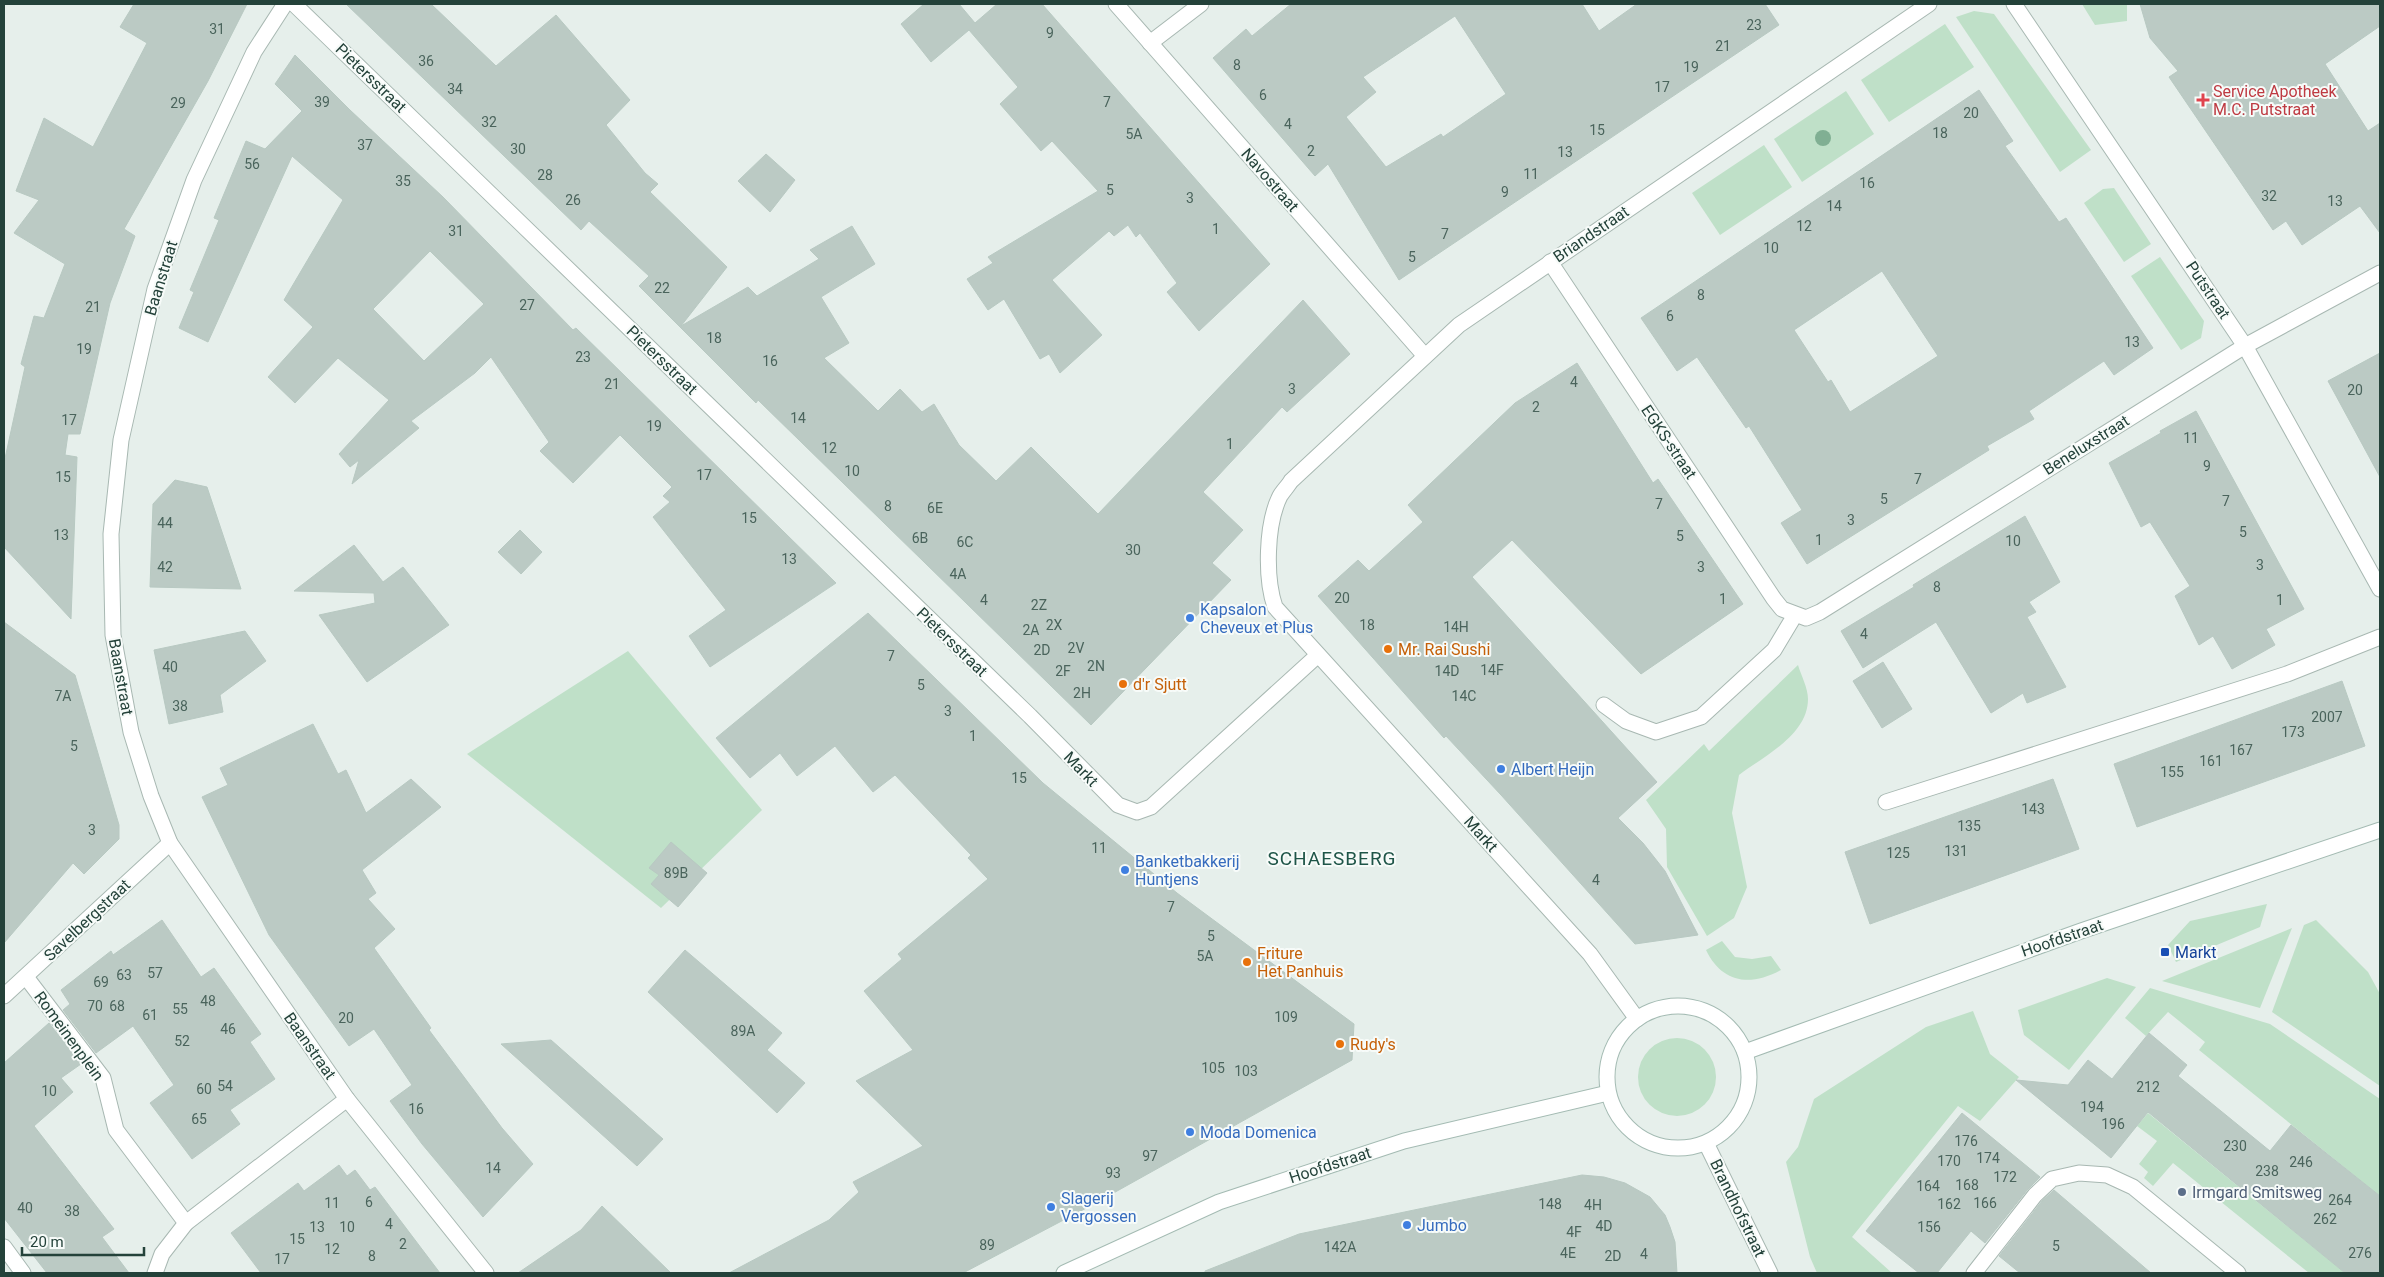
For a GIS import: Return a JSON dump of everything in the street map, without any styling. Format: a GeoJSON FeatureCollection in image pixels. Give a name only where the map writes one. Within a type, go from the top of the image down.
{"type":"FeatureCollection","features":[{"type":"Feature","properties":{"kind":"street","name":"Baanstraat"},"geometry":{"type":"LineString","coordinates":[[285,4],[254,52],[194,180],[155,289],[121,440],[111,534],[113,635],[131,732],[151,796],[170,843],[347,1099],[486,1273]]}},
{"type":"Feature","properties":{"kind":"street","name":"Pietersstraat"},"geometry":{"type":"LineString","coordinates":[[294,4],[1030,716]]}},
{"type":"Feature","properties":{"kind":"street","name":"Navostraat"},"geometry":{"type":"LineString","coordinates":[[1116,4],[1424,356]]}},
{"type":"Feature","properties":{"kind":"street"},"geometry":{"type":"LineString","coordinates":[[1150,43],[1201,4]]}},
{"type":"Feature","properties":{"kind":"street","name":"Briandstraat"},"geometry":{"type":"LineString","coordinates":[[1280,496],[1291,480],[1459,325],[1929,4]]}},
{"type":"Feature","properties":{"kind":"street","name":"Putstraat"},"geometry":{"type":"LineString","coordinates":[[2014,4],[2246,346],[2380,589]]}},
{"type":"Feature","properties":{"kind":"street","name":"EGKS-straat"},"geometry":{"type":"LineString","coordinates":[[1550,262],[1774,599],[1782,609],[1795,615]]}},
{"type":"Feature","properties":{"kind":"street","name":"Beneluxstraat"},"geometry":{"type":"LineString","coordinates":[[1795,615],[1806,618],[1820,612],[2246,346],[2380,273]]}},
{"type":"Feature","properties":{"kind":"street","name":"Markt"},"geometry":{"type":"LineString","coordinates":[[1280,496],[1269,542],[1270,590],[1275,607],[1590,954],[1637,1019]]}},
{"type":"Feature","properties":{"kind":"street"},"geometry":{"type":"LineString","coordinates":[[1604,705],[1626,721],[1656,732],[1701,717],[1774,650],[1795,615]]}},
{"type":"Feature","properties":{"kind":"street"},"geometry":{"type":"LineString","coordinates":[[1886,802],[2287,674],[2380,637]]}},
{"type":"Feature","properties":{"kind":"street","name":"Markt"},"geometry":{"type":"LineString","coordinates":[[1030,716],[1118,805],[1137,812],[1151,807],[1318,655]]}},
{"type":"Feature","properties":{"kind":"street","name":"Hoofdstraat"},"geometry":{"type":"LineString","coordinates":[[1745,1052],[2081,931],[2380,830]]}},
{"type":"Feature","properties":{"kind":"street","name":"Savelbergstraat"},"geometry":{"type":"LineString","coordinates":[[4,996],[170,843]]}},
{"type":"Feature","properties":{"kind":"street","name":"Romeinenplein"},"geometry":{"type":"LineString","coordinates":[[26,977],[103,1078],[116,1130],[186,1223]]}},
{"type":"Feature","properties":{"kind":"street"},"geometry":{"type":"LineString","coordinates":[[1687,1006],[1712,1014],[1732,1030],[1745,1052],[1750,1074],[1748,1096],[1739,1116],[1724,1132],[1706,1144],[1682,1149],[1657,1146],[1635,1134],[1618,1116],[1608,1093],[1608,1068],[1615,1044],[1624,1030],[1637,1019],[1661,1008],[1687,1006]]}},
{"type":"Feature","properties":{"kind":"street","name":"Hoofdstraat"},"geometry":{"type":"LineString","coordinates":[[1064,1273],[1228,1199],[1404,1141],[1608,1093]]}},
{"type":"Feature","properties":{"kind":"street"},"geometry":{"type":"LineString","coordinates":[[155,1273],[162,1254],[186,1223],[347,1099]]}},
{"type":"Feature","properties":{"kind":"street","name":"Brandhofstraat"},"geometry":{"type":"LineString","coordinates":[[1706,1144],[1770,1273]]}},
{"type":"Feature","properties":{"kind":"street"},"geometry":{"type":"LineString","coordinates":[[1974,1273],[2035,1194],[2052,1179],[2079,1173],[2107,1175],[2133,1187],[2238,1273]]}},
{"type":"Feature","properties":{"kind":"street"},"geometry":{"type":"LineString","coordinates":[[4,1247],[23,1273]]}},
{"type":"Feature","properties":{"kind":"green space"},"geometry":{"type":"Polygon","coordinates":[[[2082,4],[2127,4],[2127,21],[2095,25],[2082,4]]]}},
{"type":"Feature","properties":{"kind":"green space"},"geometry":{"type":"Polygon","coordinates":[[[1974,11],[1994,14],[2091,150],[2060,172],[1956,17],[1974,11]]]}},
{"type":"Feature","properties":{"kind":"green space"},"geometry":{"type":"Polygon","coordinates":[[[1945,24],[1974,67],[1889,122],[1861,80],[1945,24]]]}},
{"type":"Feature","properties":{"kind":"green space"},"geometry":{"type":"Polygon","coordinates":[[[1846,91],[1874,134],[1802,182],[1774,139],[1846,91]]]}},
{"type":"Feature","properties":{"kind":"green space"},"geometry":{"type":"Polygon","coordinates":[[[1764,145],[1792,187],[1720,235],[1692,193],[1764,145]]]}},
{"type":"Feature","properties":{"kind":"green space"},"geometry":{"type":"Polygon","coordinates":[[[2114,188],[2151,244],[2124,262],[2084,203],[2103,189],[2114,188]]]}},
{"type":"Feature","properties":{"kind":"green space"},"geometry":{"type":"Polygon","coordinates":[[[2160,257],[2204,321],[2201,338],[2181,350],[2131,276],[2160,257]]]}},
{"type":"Feature","properties":{"kind":"green space"},"geometry":{"type":"Polygon","coordinates":[[[628,651],[762,810],[661,908],[467,754],[628,651]]]}},
{"type":"Feature","properties":{"kind":"green space"},"geometry":{"type":"Polygon","coordinates":[[[1798,665],[1808,695],[1806,712],[1793,734],[1772,752],[1739,775],[1732,813],[1747,887],[1734,918],[1707,936],[1667,867],[1666,829],[1646,800],[1704,744],[1709,751],[1798,665]]]}},
{"type":"Feature","properties":{"kind":"green space"},"geometry":{"type":"Polygon","coordinates":[[[2267,904],[2260,927],[2176,962],[2168,945],[2190,921],[2267,904]]]}},
{"type":"Feature","properties":{"kind":"green space"},"geometry":{"type":"Polygon","coordinates":[[[2316,920],[2368,972],[2380,994],[2380,1086],[2272,1012],[2304,925],[2316,920]]]}},
{"type":"Feature","properties":{"kind":"green space"},"geometry":{"type":"Polygon","coordinates":[[[2292,928],[2260,1008],[2162,981],[2292,928]]]}},
{"type":"Feature","properties":{"kind":"green space"},"geometry":{"type":"Polygon","coordinates":[[[1722,941],[1735,957],[1752,959],[1771,956],[1781,970],[1758,979],[1748,980],[1738,979],[1729,975],[1720,969],[1706,950],[1722,941]]]}},
{"type":"Feature","properties":{"kind":"green space"},"geometry":{"type":"Polygon","coordinates":[[[2107,978],[2136,987],[2069,1070],[2024,1035],[2018,1010],[2107,978]]]}},
{"type":"Feature","properties":{"kind":"green space"},"geometry":{"type":"Polygon","coordinates":[[[2150,988],[2270,1024],[2380,1099],[2380,1196],[2199,1050],[2205,1042],[2168,1012],[2146,1036],[2125,1018],[2150,988]]]}},
{"type":"Feature","properties":{"kind":"green space"},"geometry":{"type":"Polygon","coordinates":[[[1973,1011],[1990,1054],[2019,1077],[1980,1121],[1958,1106],[1852,1237],[1892,1273],[1817,1273],[1810,1257],[1786,1162],[1798,1147],[1814,1099],[1926,1027],[1973,1011]]]}},
{"type":"Feature","properties":{"kind":"green space"},"geometry":{"type":"Polygon","coordinates":[[[1677,1038],[1692,1041],[1704,1050],[1713,1062],[1716,1077],[1713,1092],[1704,1104],[1692,1113],[1677,1116],[1662,1113],[1650,1104],[1641,1092],[1638,1077],[1641,1062],[1650,1050],[1662,1041],[1677,1038]]]}},
{"type":"Feature","properties":{"kind":"green space"},"geometry":{"type":"Polygon","coordinates":[[[2148,1113],[2345,1273],[2309,1273],[2173,1163],[2153,1186],[2144,1178],[2148,1172],[2139,1164],[2157,1141],[2137,1126],[2148,1113]]]}},
{"type":"Feature","properties":{"kind":"building"},"geometry":{"type":"Polygon","coordinates":[[[134,4],[247,4],[208,81],[124,229],[135,236],[110,303],[80,434],[68,434],[65,455],[77,457],[71,619],[4,547],[4,463],[25,367],[21,364],[34,316],[44,318],[65,264],[14,233],[39,200],[16,191],[44,118],[93,147],[147,43],[120,27],[134,4]]]}},
{"type":"Feature","properties":{"kind":"building"},"geometry":{"type":"Polygon","coordinates":[[[346,4],[431,4],[496,66],[556,15],[630,100],[606,125],[645,173],[658,184],[650,192],[727,267],[681,326],[748,287],[757,296],[819,259],[810,250],[852,226],[875,264],[821,297],[849,343],[824,358],[878,411],[900,389],[922,412],[934,404],[959,445],[996,481],[1031,447],[1098,514],[1303,300],[1350,354],[1287,412],[1282,407],[1203,492],[1243,530],[1212,563],[1231,580],[1091,725],[758,400],[756,403],[639,286],[649,276],[589,221],[581,230],[346,4]]]}},
{"type":"Feature","properties":{"kind":"building"},"geometry":{"type":"Polygon","coordinates":[[[924,4],[959,4],[975,23],[997,4],[1042,4],[1270,264],[1199,331],[1167,292],[1177,283],[1140,233],[1136,237],[1128,225],[1114,236],[1109,231],[1052,280],[1102,335],[1060,373],[1049,354],[1040,359],[1004,299],[988,310],[967,279],[993,263],[988,257],[1098,191],[1052,141],[1041,151],[1000,104],[1018,87],[969,30],[931,62],[901,24],[924,4]]]}},
{"type":"Feature","properties":{"kind":"building"},"geometry":{"type":"Polygon","coordinates":[[[1291,4],[1582,4],[1599,31],[1637,4],[1765,4],[1779,25],[1399,280],[1328,164],[1315,176],[1213,58],[1246,29],[1252,36],[1291,4]],[[1455,16],[1363,77],[1376,92],[1346,117],[1386,167],[1441,134],[1443,137],[1506,94],[1455,16]]]}},
{"type":"Feature","properties":{"kind":"building"},"geometry":{"type":"Polygon","coordinates":[[[2140,4],[2380,4],[2380,26],[2325,64],[2368,131],[2380,123],[2380,233],[2360,206],[2302,245],[2286,221],[2273,230],[2169,77],[2178,71],[2150,38],[2140,4]]]}},
{"type":"Feature","properties":{"kind":"building"},"geometry":{"type":"Polygon","coordinates":[[[295,55],[350,110],[443,197],[573,330],[576,328],[836,583],[710,667],[689,636],[726,610],[653,517],[670,502],[663,496],[672,487],[620,435],[573,483],[540,451],[549,442],[491,357],[475,373],[411,421],[419,428],[352,484],[359,460],[350,467],[339,454],[389,400],[338,358],[295,403],[268,377],[313,327],[284,300],[343,200],[292,156],[208,342],[179,328],[194,292],[190,290],[219,220],[214,218],[246,141],[265,149],[302,111],[275,84],[295,55]],[[430,251],[373,309],[424,361],[484,304],[430,251]]]}},
{"type":"Feature","properties":{"kind":"building"},"geometry":{"type":"Polygon","coordinates":[[[1979,90],[2013,141],[2005,146],[2059,222],[2066,218],[2153,348],[2114,375],[2104,361],[2029,411],[2034,419],[1987,446],[1989,450],[1807,564],[1781,523],[1802,510],[1749,426],[1746,428],[1697,357],[1677,371],[1641,318],[1979,90]],[[1882,271],[1794,330],[1828,382],[1831,380],[1850,412],[1938,356],[1882,271]]]}},
{"type":"Feature","properties":{"kind":"building"},"geometry":{"type":"Polygon","coordinates":[[[766,154],[795,180],[770,212],[738,181],[766,154]]]}},
{"type":"Feature","properties":{"kind":"building"},"geometry":{"type":"Polygon","coordinates":[[[2380,353],[2380,477],[2328,381],[2380,353]]]}},
{"type":"Feature","properties":{"kind":"building"},"geometry":{"type":"Polygon","coordinates":[[[1577,363],[1653,483],[1658,479],[1743,604],[1641,674],[1512,540],[1472,577],[1657,782],[1618,818],[1643,843],[1665,871],[1698,935],[1635,944],[1501,795],[1446,736],[1444,738],[1318,596],[1358,560],[1369,571],[1423,522],[1408,505],[1515,403],[1577,363]]]}},
{"type":"Feature","properties":{"kind":"building"},"geometry":{"type":"Polygon","coordinates":[[[2196,411],[2304,609],[2266,629],[2275,645],[2232,669],[2213,636],[2199,645],[2175,596],[2190,586],[2150,522],[2141,527],[2109,463],[2196,411]]]}},
{"type":"Feature","properties":{"kind":"building"},"geometry":{"type":"Polygon","coordinates":[[[175,480],[207,487],[241,589],[150,587],[153,504],[175,480]]]}},
{"type":"Feature","properties":{"kind":"building"},"geometry":{"type":"Polygon","coordinates":[[[2025,516],[2060,582],[2029,602],[2036,612],[2027,617],[2066,687],[2027,703],[2023,693],[1991,713],[1936,622],[1863,668],[1841,631],[2025,516]]]}},
{"type":"Feature","properties":{"kind":"building"},"geometry":{"type":"Polygon","coordinates":[[[520,530],[542,552],[521,574],[498,552],[520,530]]]}},
{"type":"Feature","properties":{"kind":"building"},"geometry":{"type":"Polygon","coordinates":[[[354,545],[383,582],[403,567],[449,625],[367,682],[319,615],[375,603],[374,593],[294,591],[354,545]]]}},
{"type":"Feature","properties":{"kind":"building"},"geometry":{"type":"Polygon","coordinates":[[[868,613],[1043,783],[1177,893],[1354,1024],[1352,1060],[1092,1205],[963,1273],[729,1273],[829,1220],[859,1192],[853,1182],[923,1146],[856,1081],[913,1050],[864,991],[902,959],[898,954],[988,879],[968,858],[971,855],[895,775],[873,792],[835,746],[797,776],[780,753],[750,778],[716,738],[868,613]]]}},
{"type":"Feature","properties":{"kind":"building"},"geometry":{"type":"Polygon","coordinates":[[[4,622],[75,675],[119,825],[119,839],[84,874],[73,863],[4,943],[4,622]]]}},
{"type":"Feature","properties":{"kind":"building"},"geometry":{"type":"Polygon","coordinates":[[[245,631],[266,661],[220,695],[223,712],[169,724],[154,650],[245,631]]]}},
{"type":"Feature","properties":{"kind":"building"},"geometry":{"type":"Polygon","coordinates":[[[1883,662],[1912,709],[1882,728],[1853,681],[1883,662]]]}},
{"type":"Feature","properties":{"kind":"building"},"geometry":{"type":"Polygon","coordinates":[[[2342,681],[2365,746],[2137,827],[2114,764],[2342,681]]]}},
{"type":"Feature","properties":{"kind":"building"},"geometry":{"type":"Polygon","coordinates":[[[313,724],[338,774],[346,770],[366,813],[411,779],[441,807],[362,870],[376,893],[368,899],[395,929],[374,948],[431,1028],[429,1030],[502,1128],[533,1164],[483,1217],[422,1144],[390,1101],[412,1085],[374,1029],[349,1046],[269,935],[202,797],[228,785],[220,768],[313,724]]]}},
{"type":"Feature","properties":{"kind":"building"},"geometry":{"type":"Polygon","coordinates":[[[2053,779],[2079,849],[1870,924],[1845,852],[2053,779]]]}},
{"type":"Feature","properties":{"kind":"building"},"geometry":{"type":"Polygon","coordinates":[[[671,842],[707,873],[678,907],[651,884],[659,875],[649,868],[671,842]]]}},
{"type":"Feature","properties":{"kind":"building"},"geometry":{"type":"Polygon","coordinates":[[[162,920],[201,977],[214,968],[261,1034],[250,1042],[275,1079],[230,1110],[240,1124],[192,1159],[150,1103],[174,1085],[133,1026],[96,1053],[63,1010],[70,1004],[61,990],[111,951],[113,955],[162,920]]]}},
{"type":"Feature","properties":{"kind":"building"},"geometry":{"type":"Polygon","coordinates":[[[685,950],[782,1033],[767,1050],[805,1083],[777,1113],[648,992],[685,950]]]}},
{"type":"Feature","properties":{"kind":"building"},"geometry":{"type":"Polygon","coordinates":[[[49,1023],[81,1064],[61,1078],[73,1092],[34,1126],[114,1229],[102,1237],[129,1273],[47,1273],[4,1218],[4,1063],[49,1023]]]}},
{"type":"Feature","properties":{"kind":"building"},"geometry":{"type":"Polygon","coordinates":[[[2149,1033],[2187,1065],[2178,1076],[2270,1151],[2291,1125],[2380,1196],[2380,1273],[2345,1273],[2148,1112],[2111,1158],[2016,1080],[2068,1085],[2088,1060],[2112,1079],[2149,1033]]]}},
{"type":"Feature","properties":{"kind":"building"},"geometry":{"type":"Polygon","coordinates":[[[551,1040],[663,1139],[637,1166],[501,1044],[551,1040]]]}},
{"type":"Feature","properties":{"kind":"building"},"geometry":{"type":"Polygon","coordinates":[[[1962,1113],[2040,1177],[2028,1189],[1985,1243],[1971,1231],[1937,1273],[1919,1273],[1866,1231],[1962,1113]]]}},
{"type":"Feature","properties":{"kind":"building"},"geometry":{"type":"Polygon","coordinates":[[[339,1165],[347,1176],[355,1170],[370,1190],[375,1187],[440,1273],[261,1273],[231,1233],[298,1183],[304,1191],[339,1165]]]}},
{"type":"Feature","properties":{"kind":"building"},"geometry":{"type":"Polygon","coordinates":[[[1582,1175],[1604,1177],[1625,1183],[1650,1197],[1665,1215],[1670,1227],[1675,1242],[1677,1273],[1205,1273],[1205,1271],[1299,1234],[1582,1175]]]}},
{"type":"Feature","properties":{"kind":"building"},"geometry":{"type":"Polygon","coordinates":[[[2054,1190],[2151,1273],[2020,1273],[1999,1256],[2042,1201],[2054,1190]]]}},
{"type":"Feature","properties":{"kind":"building"},"geometry":{"type":"Polygon","coordinates":[[[602,1206],[671,1273],[518,1273],[581,1230],[602,1206]]]}},
{"type":"Feature","properties":{"kind":"place","name":"Service Apotheek M.C. Putstraat"},"geometry":{"type":"Point","coordinates":[2203,100]}},
{"type":"Feature","properties":{"kind":"place","name":"Kapsalon Cheveux et Plus"},"geometry":{"type":"Point","coordinates":[1190,618]}},
{"type":"Feature","properties":{"kind":"place","name":"Mr. Rai Sushi"},"geometry":{"type":"Point","coordinates":[1388,649]}},
{"type":"Feature","properties":{"kind":"place","name":"d'r Sjutt"},"geometry":{"type":"Point","coordinates":[1123,684]}},
{"type":"Feature","properties":{"kind":"place","name":"Albert Heijn"},"geometry":{"type":"Point","coordinates":[1501,769]}},
{"type":"Feature","properties":{"kind":"place","name":"Banketbakkerij Huntjens"},"geometry":{"type":"Point","coordinates":[1125,870]}},
{"type":"Feature","properties":{"kind":"place","name":"Markt"},"geometry":{"type":"Point","coordinates":[2165,952]}},
{"type":"Feature","properties":{"kind":"place","name":"Friture Het Panhuis"},"geometry":{"type":"Point","coordinates":[1247,962]}},
{"type":"Feature","properties":{"kind":"place","name":"Rudy's"},"geometry":{"type":"Point","coordinates":[1340,1044]}},
{"type":"Feature","properties":{"kind":"place","name":"Moda Domenica"},"geometry":{"type":"Point","coordinates":[1190,1132]}},
{"type":"Feature","properties":{"kind":"place","name":"Irmgard Smitsweg"},"geometry":{"type":"Point","coordinates":[2182,1192]}},
{"type":"Feature","properties":{"kind":"place","name":"Slagerij Vergossen"},"geometry":{"type":"Point","coordinates":[1051,1207]}},
{"type":"Feature","properties":{"kind":"place","name":"Jumbo"},"geometry":{"type":"Point","coordinates":[1407,1225]}},
{"type":"Feature","properties":{"kind":"district","name":"SCHAESBERG"},"geometry":{"type":"Point","coordinates":[1332,858]}}]}
